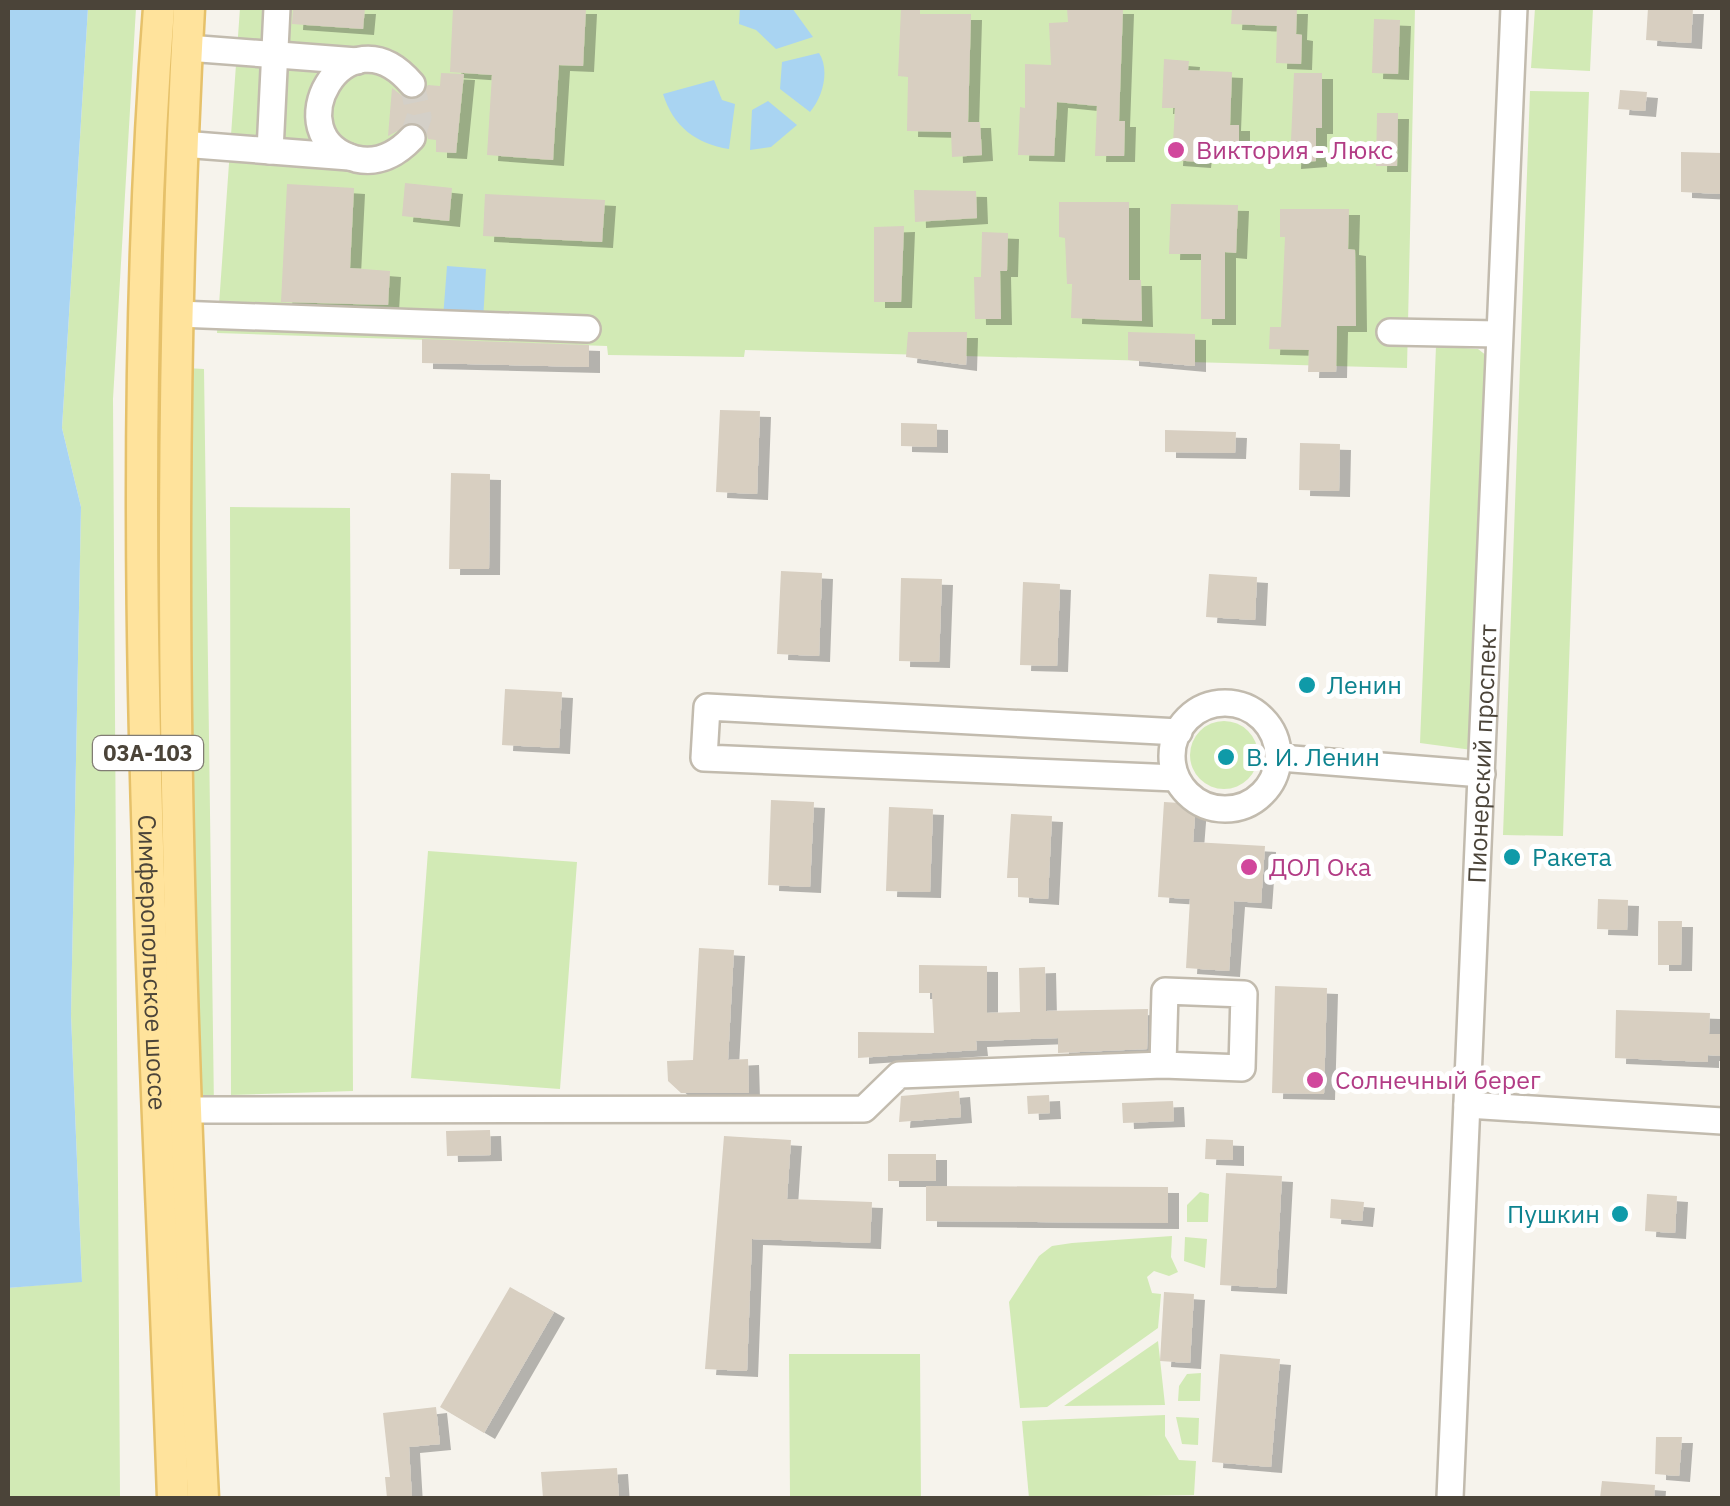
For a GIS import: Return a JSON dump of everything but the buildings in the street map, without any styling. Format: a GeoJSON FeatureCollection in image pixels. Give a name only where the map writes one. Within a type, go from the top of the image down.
{"type":"FeatureCollection","features":[{"type":"Feature","properties":{"kind":"main road","name":"Симферопольское шоссе"},"geometry":{"type":"LineString","coordinates":[[159,8],[144,300],[143,553],[156,1113],[173,1498]]}},
{"type":"Feature","properties":{"kind":"main road","name":"Симферопольское шоссе"},"geometry":{"type":"LineString","coordinates":[[190,8],[182,144],[172,536],[185,1110],[203,1498]]}},
{"type":"Feature","properties":{"kind":"street"},"geometry":{"type":"LineString","coordinates":[[270,150],[277,8]]}},
{"type":"Feature","properties":{"kind":"street","name":"Пионерский проспект"},"geometry":{"type":"LineString","coordinates":[[1450,1498],[1514,8]]}},
{"type":"Feature","properties":{"kind":"street"},"geometry":{"type":"LineString","coordinates":[[187,48],[389,64],[412,84]]}},
{"type":"Feature","properties":{"kind":"street"},"geometry":{"type":"LineString","coordinates":[[349,157],[327,140],[318,109],[329,78],[356,61]]}},
{"type":"Feature","properties":{"kind":"street"},"geometry":{"type":"LineString","coordinates":[[182,144],[377,160],[391,156],[412,138]]}},
{"type":"Feature","properties":{"kind":"street"},"geometry":{"type":"LineString","coordinates":[[177,314],[587,329]]}},
{"type":"Feature","properties":{"kind":"street"},"geometry":{"type":"LineString","coordinates":[[1390,332],[1498,334]]}},
{"type":"Feature","properties":{"kind":"street"},"geometry":{"type":"LineString","coordinates":[[1176,778],[1174,741],[1200,709],[1238,704],[1260,715],[1275,736],[1280,758],[1268,789],[1239,808],[1204,805],[1176,778],[704,758],[707,708],[1178,732]]}},
{"type":"Feature","properties":{"kind":"street"},"geometry":{"type":"LineString","coordinates":[[1280,758],[1482,774]]}},
{"type":"Feature","properties":{"kind":"street"},"geometry":{"type":"LineString","coordinates":[[185,1110],[864,1109],[899,1075],[1163,1064]]}},
{"type":"Feature","properties":{"kind":"street"},"geometry":{"type":"LineString","coordinates":[[1467,1104],[1722,1120]]}},
{"type":"Feature","properties":{"kind":"green space"},"geometry":{"type":"Polygon","coordinates":[[[88,8],[136,8],[113,399],[120,1498],[8,1498],[8,1288],[82,1281],[71,1015],[81,507],[62,428],[88,8]]]}},
{"type":"Feature","properties":{"kind":"green space"},"geometry":{"type":"Polygon","coordinates":[[[240,8],[1415,8],[1407,368],[745,350],[744,357],[608,355],[607,346],[217,333],[240,8]]]}},
{"type":"Feature","properties":{"kind":"green space"},"geometry":{"type":"Polygon","coordinates":[[[1535,8],[1593,8],[1590,71],[1531,68],[1535,8]]]}},
{"type":"Feature","properties":{"kind":"green space"},"geometry":{"type":"Polygon","coordinates":[[[1530,91],[1589,92],[1563,836],[1503,835],[1530,91]]]}},
{"type":"Feature","properties":{"kind":"green space"},"geometry":{"type":"Polygon","coordinates":[[[1436,346],[1478,349],[1487,356],[1472,750],[1420,743],[1436,346]]]}},
{"type":"Feature","properties":{"kind":"green space"},"geometry":{"type":"Polygon","coordinates":[[[186,368],[204,369],[214,1108],[197,1107],[186,368]]]}},
{"type":"Feature","properties":{"kind":"green space"},"geometry":{"type":"Polygon","coordinates":[[[230,507],[350,508],[353,1091],[231,1095],[230,507]]]}},
{"type":"Feature","properties":{"kind":"green space"},"geometry":{"type":"Polygon","coordinates":[[[1224,721],[1237,723],[1248,731],[1256,742],[1256,768],[1248,779],[1237,787],[1224,789],[1211,787],[1200,779],[1192,768],[1190,755],[1192,742],[1200,731],[1211,723],[1224,721]]]}},
{"type":"Feature","properties":{"kind":"green space"},"geometry":{"type":"Polygon","coordinates":[[[428,851],[577,862],[560,1089],[411,1078],[428,851]]]}},
{"type":"Feature","properties":{"kind":"green space"},"geometry":{"type":"Polygon","coordinates":[[[1200,1192],[1209,1194],[1208,1222],[1187,1222],[1187,1205],[1200,1192]]]}},
{"type":"Feature","properties":{"kind":"green space"},"geometry":{"type":"Polygon","coordinates":[[[1172,1236],[1171,1257],[1178,1272],[1169,1276],[1154,1271],[1147,1277],[1152,1293],[1161,1294],[1158,1328],[1047,1407],[1020,1408],[1009,1302],[1039,1256],[1052,1246],[1172,1236]]]}},
{"type":"Feature","properties":{"kind":"green space"},"geometry":{"type":"Polygon","coordinates":[[[1185,1237],[1207,1239],[1205,1268],[1184,1261],[1185,1237]]]}},
{"type":"Feature","properties":{"kind":"green space"},"geometry":{"type":"Polygon","coordinates":[[[1158,1341],[1165,1405],[1064,1406],[1158,1341]]]}},
{"type":"Feature","properties":{"kind":"green space"},"geometry":{"type":"Polygon","coordinates":[[[789,1354],[920,1354],[921,1498],[790,1498],[789,1354]]]}},
{"type":"Feature","properties":{"kind":"green space"},"geometry":{"type":"Polygon","coordinates":[[[1201,1373],[1200,1401],[1178,1401],[1179,1386],[1187,1374],[1201,1373]]]}},
{"type":"Feature","properties":{"kind":"green space"},"geometry":{"type":"Polygon","coordinates":[[[1165,1415],[1165,1436],[1179,1460],[1196,1461],[1194,1495],[1029,1498],[1022,1421],[1165,1415]]]}},
{"type":"Feature","properties":{"kind":"green space"},"geometry":{"type":"Polygon","coordinates":[[[1176,1417],[1199,1418],[1198,1445],[1182,1444],[1176,1417]]]}},
{"type":"Feature","properties":{"kind":"water"},"geometry":{"type":"Polygon","coordinates":[[[8,8],[88,8],[62,428],[81,507],[71,1015],[82,1282],[8,1288],[8,8]]]}},
{"type":"Feature","properties":{"kind":"water"},"geometry":{"type":"Polygon","coordinates":[[[740,8],[792,8],[813,37],[776,49],[756,30],[739,24],[740,8]]]}},
{"type":"Feature","properties":{"kind":"water"},"geometry":{"type":"Polygon","coordinates":[[[819,53],[824,83],[810,112],[780,89],[782,62],[819,53]]]}},
{"type":"Feature","properties":{"kind":"water"},"geometry":{"type":"Polygon","coordinates":[[[714,80],[722,100],[735,104],[729,149],[706,143],[687,132],[663,94],[714,80]]]}},
{"type":"Feature","properties":{"kind":"water"},"geometry":{"type":"Polygon","coordinates":[[[768,101],[797,125],[771,147],[750,150],[752,110],[768,101]]]}},
{"type":"Feature","properties":{"kind":"water"},"geometry":{"type":"Polygon","coordinates":[[[447,266],[486,269],[483,321],[443,318],[447,266]]]}},
{"type":"Feature","properties":{"kind":"tunnel"},"geometry":{"type":"LineString","coordinates":[[412,84],[419,117],[412,138]]}},
{"type":"Feature","properties":{"kind":"place","name":"Виктория - Люкс"},"geometry":{"type":"Point","coordinates":[1176,150]}},
{"type":"Feature","properties":{"kind":"place","name":"Ленин"},"geometry":{"type":"Point","coordinates":[1307,685]}},
{"type":"Feature","properties":{"kind":"place","name":"В. И. Ленин"},"geometry":{"type":"Point","coordinates":[1226,757]}},
{"type":"Feature","properties":{"kind":"place","name":"Ракета"},"geometry":{"type":"Point","coordinates":[1512,857]}},
{"type":"Feature","properties":{"kind":"place","name":"ДОЛ Ока"},"geometry":{"type":"Point","coordinates":[1249,867]}},
{"type":"Feature","properties":{"kind":"place","name":"Солнечный берег"},"geometry":{"type":"Point","coordinates":[1315,1080]}},
{"type":"Feature","properties":{"kind":"place","name":"Пушкин"},"geometry":{"type":"Point","coordinates":[1620,1214]}}]}
